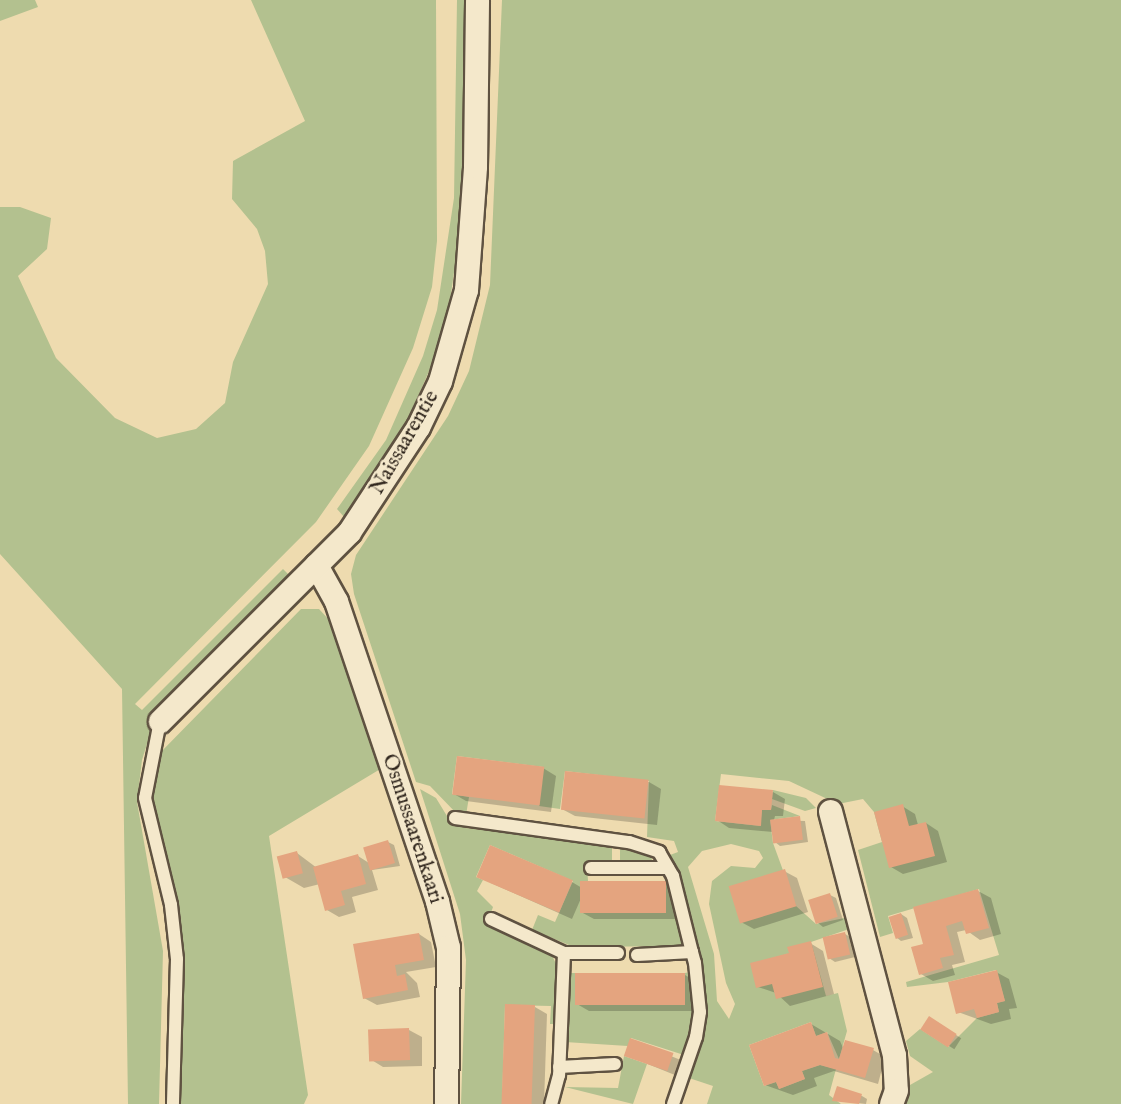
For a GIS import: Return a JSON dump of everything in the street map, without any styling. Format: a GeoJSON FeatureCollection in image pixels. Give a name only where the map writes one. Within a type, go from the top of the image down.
{"type":"FeatureCollection","features":[{"type":"Feature","properties":{"kind":"street","name":"Naissaarentie"},"geometry":{"type":"LineString","coordinates":[[160,721],[316,565],[364,513],[418,427],[440,381],[466,290],[475,166],[477,0]]}},
{"type":"Feature","properties":{"kind":"street","name":"Osmussaarenkaari"},"geometry":{"type":"LineString","coordinates":[[316,565],[336,601],[440,913],[448,947],[446,1104]]}},
{"type":"Feature","properties":{"kind":"street"},"geometry":{"type":"LineString","coordinates":[[830,811],[894,1055],[896,1090],[891,1104]]}},
{"type":"Feature","properties":{"kind":"lane"},"geometry":{"type":"LineString","coordinates":[[160,721],[145,798],[172,905],[177,958],[173,1104]]}},
{"type":"Feature","properties":{"kind":"lane"},"geometry":{"type":"LineString","coordinates":[[455,818],[646,845],[659,852],[668,868],[692,953],[699,1012],[696,1037],[673,1104]]}},
{"type":"Feature","properties":{"kind":"lane"},"geometry":{"type":"LineString","coordinates":[[591,869],[668,868]]}},
{"type":"Feature","properties":{"kind":"lane"},"geometry":{"type":"LineString","coordinates":[[491,919],[564,953],[618,953]]}},
{"type":"Feature","properties":{"kind":"lane"},"geometry":{"type":"LineString","coordinates":[[551,1104],[559,1066],[564,953]]}},
{"type":"Feature","properties":{"kind":"lane"},"geometry":{"type":"LineString","coordinates":[[637,955],[692,953]]}},
{"type":"Feature","properties":{"kind":"lane"},"geometry":{"type":"LineString","coordinates":[[559,1066],[615,1064]]}},
{"type":"Feature","properties":{"kind":"green space"},"geometry":{"type":"Polygon","coordinates":[[[0,0],[35,0],[38,7],[0,21],[0,0]]]}},
{"type":"Feature","properties":{"kind":"green space"},"geometry":{"type":"Polygon","coordinates":[[[251,0],[436,0],[437,241],[432,287],[413,348],[369,446],[316,522],[135,704],[142,710],[283,569],[291,577],[153,725],[142,760],[137,802],[163,951],[159,1104],[128,1104],[122,689],[0,554],[0,207],[20,207],[51,218],[47,249],[18,276],[56,358],[115,418],[157,438],[196,429],[225,403],[233,362],[268,284],[265,251],[257,229],[232,199],[233,161],[305,121],[251,0]]]}},
{"type":"Feature","properties":{"kind":"green space"},"geometry":{"type":"Polygon","coordinates":[[[457,0],[469,0],[464,202],[448,315],[433,362],[396,447],[345,518],[337,509],[386,440],[423,356],[437,310],[454,198],[457,0]]]}},
{"type":"Feature","properties":{"kind":"green space"},"geometry":{"type":"Polygon","coordinates":[[[502,0],[1121,0],[1121,1104],[906,1104],[910,1085],[933,1072],[910,1056],[906,1041],[920,1029],[948,1047],[977,1018],[999,1012],[997,1003],[1005,1001],[996,970],[948,982],[907,987],[906,982],[999,955],[979,889],[888,916],[893,933],[880,937],[858,850],[882,842],[874,812],[863,799],[838,804],[789,781],[721,774],[715,821],[760,826],[762,810],[771,810],[772,805],[800,816],[770,820],[773,843],[796,906],[816,924],[849,917],[852,928],[811,942],[826,996],[838,993],[847,1031],[839,1059],[827,1032],[816,1036],[811,1022],[749,1045],[764,1086],[776,1082],[779,1089],[805,1079],[802,1071],[820,1065],[836,1069],[829,1095],[841,1104],[707,1104],[713,1086],[689,1078],[701,1042],[702,969],[670,855],[678,852],[674,841],[647,837],[649,781],[565,771],[560,809],[539,806],[543,767],[457,756],[452,794],[469,797],[466,815],[458,815],[430,786],[416,782],[354,594],[351,574],[356,555],[448,416],[469,371],[490,285],[502,0]],[[731,844],[702,851],[688,867],[714,954],[717,1001],[729,1019],[735,1004],[726,983],[709,904],[712,881],[731,866],[755,868],[763,858],[759,851],[731,844]]]}},
{"type":"Feature","properties":{"kind":"green space"},"geometry":{"type":"Polygon","coordinates":[[[301,609],[319,609],[332,623],[382,768],[269,836],[308,1095],[304,1104],[177,1104],[182,957],[148,797],[157,756],[301,609]]]}},
{"type":"Feature","properties":{"kind":"green space"},"geometry":{"type":"Polygon","coordinates":[[[420,789],[436,798],[450,821],[466,828],[612,844],[612,863],[587,864],[588,881],[580,881],[580,913],[666,913],[666,881],[669,884],[682,946],[574,947],[532,930],[538,915],[555,922],[573,881],[490,845],[476,877],[483,880],[477,891],[493,907],[488,921],[549,949],[557,966],[554,1024],[550,1024],[551,1006],[505,1005],[502,1104],[461,1104],[466,960],[460,914],[420,789]]]}},
{"type":"Feature","properties":{"kind":"green space"},"geometry":{"type":"Polygon","coordinates":[[[773,790],[806,798],[816,808],[805,811],[772,799],[773,790]]]}},
{"type":"Feature","properties":{"kind":"green space"},"geometry":{"type":"Polygon","coordinates":[[[620,845],[651,854],[652,861],[620,865],[620,845]]]}},
{"type":"Feature","properties":{"kind":"green space"},"geometry":{"type":"Polygon","coordinates":[[[690,972],[694,1018],[684,1055],[631,1038],[628,1046],[565,1042],[566,973],[575,973],[575,1004],[685,1004],[685,973],[690,972]]]}},
{"type":"Feature","properties":{"kind":"green space"},"geometry":{"type":"Polygon","coordinates":[[[624,1056],[647,1064],[633,1104],[565,1087],[618,1088],[624,1056]]]}},
{"type":"Feature","properties":{"kind":"building"},"geometry":{"type":"Polygon","coordinates":[[[457,756],[544,767],[540,805],[452,795],[457,756]]]}},
{"type":"Feature","properties":{"kind":"building"},"geometry":{"type":"Polygon","coordinates":[[[565,771],[649,780],[644,819],[561,810],[565,771]]]}},
{"type":"Feature","properties":{"kind":"building"},"geometry":{"type":"Polygon","coordinates":[[[719,785],[773,790],[771,810],[762,810],[761,826],[715,821],[719,785]]]}},
{"type":"Feature","properties":{"kind":"building"},"geometry":{"type":"Polygon","coordinates":[[[903,804],[909,826],[926,822],[935,856],[889,868],[874,812],[903,804]]]}},
{"type":"Feature","properties":{"kind":"building"},"geometry":{"type":"Polygon","coordinates":[[[800,816],[803,840],[773,843],[770,820],[800,816]]]}},
{"type":"Feature","properties":{"kind":"building"},"geometry":{"type":"Polygon","coordinates":[[[388,840],[395,863],[370,871],[363,848],[388,840]]]}},
{"type":"Feature","properties":{"kind":"building"},"geometry":{"type":"Polygon","coordinates":[[[490,845],[573,880],[559,912],[476,877],[490,845]]]}},
{"type":"Feature","properties":{"kind":"building"},"geometry":{"type":"Polygon","coordinates":[[[297,851],[303,873],[283,879],[277,856],[297,851]]]}},
{"type":"Feature","properties":{"kind":"building"},"geometry":{"type":"Polygon","coordinates":[[[358,854],[366,884],[341,891],[345,905],[325,911],[313,867],[358,854]]]}},
{"type":"Feature","properties":{"kind":"building"},"geometry":{"type":"Polygon","coordinates":[[[785,869],[796,906],[740,924],[729,886],[785,869]]]}},
{"type":"Feature","properties":{"kind":"building"},"geometry":{"type":"Polygon","coordinates":[[[580,881],[666,881],[666,913],[580,913],[580,881]]]}},
{"type":"Feature","properties":{"kind":"building"},"geometry":{"type":"Polygon","coordinates":[[[978,889],[989,928],[966,934],[962,921],[946,926],[954,955],[940,958],[943,968],[919,975],[911,947],[923,944],[913,907],[978,889]]]}},
{"type":"Feature","properties":{"kind":"building"},"geometry":{"type":"Polygon","coordinates":[[[830,893],[838,917],[816,924],[808,900],[830,893]]]}},
{"type":"Feature","properties":{"kind":"building"},"geometry":{"type":"Polygon","coordinates":[[[901,913],[908,935],[896,939],[889,917],[901,913]]]}},
{"type":"Feature","properties":{"kind":"building"},"geometry":{"type":"Polygon","coordinates":[[[845,932],[850,954],[828,960],[823,937],[845,932]]]}},
{"type":"Feature","properties":{"kind":"building"},"geometry":{"type":"Polygon","coordinates":[[[419,933],[424,960],[395,965],[397,976],[405,974],[408,990],[363,999],[353,944],[419,933]]]}},
{"type":"Feature","properties":{"kind":"building"},"geometry":{"type":"Polygon","coordinates":[[[811,941],[823,987],[776,999],[772,984],[756,988],[750,963],[789,953],[787,947],[811,941]]]}},
{"type":"Feature","properties":{"kind":"building"},"geometry":{"type":"Polygon","coordinates":[[[997,970],[1005,1001],[997,1003],[999,1012],[977,1018],[974,1009],[956,1014],[948,982],[997,970]]]}},
{"type":"Feature","properties":{"kind":"building"},"geometry":{"type":"Polygon","coordinates":[[[575,973],[685,973],[685,1005],[575,1005],[575,973]]]}},
{"type":"Feature","properties":{"kind":"building"},"geometry":{"type":"Polygon","coordinates":[[[505,1004],[535,1005],[532,1104],[502,1104],[505,1004]]]}},
{"type":"Feature","properties":{"kind":"building"},"geometry":{"type":"Polygon","coordinates":[[[929,1016],[957,1034],[948,1047],[920,1029],[929,1016]]]}},
{"type":"Feature","properties":{"kind":"building"},"geometry":{"type":"Polygon","coordinates":[[[811,1022],[816,1036],[827,1032],[835,1058],[839,1059],[845,1040],[874,1048],[865,1078],[820,1065],[802,1071],[805,1079],[779,1089],[776,1082],[764,1086],[749,1045],[811,1022]]]}},
{"type":"Feature","properties":{"kind":"building"},"geometry":{"type":"Polygon","coordinates":[[[409,1028],[410,1060],[369,1061],[368,1029],[409,1028]]]}},
{"type":"Feature","properties":{"kind":"building"},"geometry":{"type":"Polygon","coordinates":[[[630,1038],[673,1053],[667,1071],[624,1056],[630,1038]]]}},
{"type":"Feature","properties":{"kind":"building"},"geometry":{"type":"Polygon","coordinates":[[[837,1086],[862,1094],[859,1104],[832,1101],[837,1086]]]}}]}
